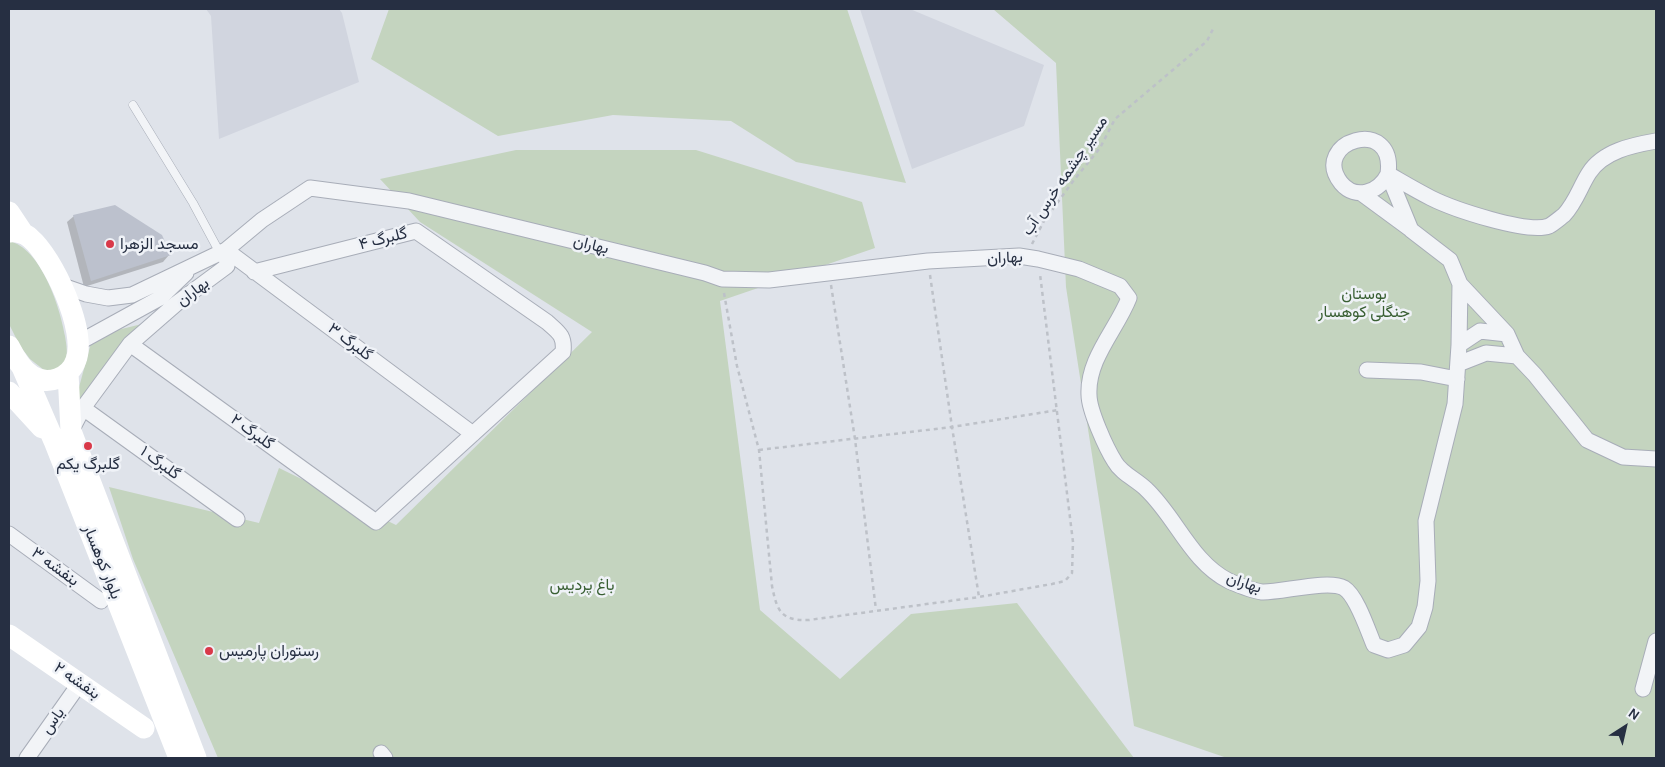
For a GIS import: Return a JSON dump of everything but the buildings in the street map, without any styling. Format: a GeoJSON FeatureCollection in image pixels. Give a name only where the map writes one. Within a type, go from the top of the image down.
{"type":"FeatureCollection","features":[{"type":"Feature","properties":{"kind":"main road"},"geometry":{"type":"LineString","coordinates":[[9,212],[16,233],[30,238],[36,244],[51,264],[63,286],[72,314],[78,343],[77,360],[68,374],[56,380],[44,380],[31,376],[22,367]]}},
{"type":"Feature","properties":{"kind":"main road","name":"بلوار کوهسار"},"geometry":{"type":"LineString","coordinates":[[9,346],[63,436],[196,758]]}},
{"type":"Feature","properties":{"kind":"main road","name":"بلوار کوهسار"},"geometry":{"type":"LineString","coordinates":[[68,374],[63,436],[179,758]]}},
{"type":"Feature","properties":{"kind":"main road"},"geometry":{"type":"LineString","coordinates":[[9,392],[63,436]]}},
{"type":"Feature","properties":{"kind":"main road","name":"بنفشه ۲"},"geometry":{"type":"LineString","coordinates":[[9,634],[144,728]]}},
{"type":"Feature","properties":{"kind":"street"},"geometry":{"type":"LineString","coordinates":[[1361,138],[1369,140],[1377,143],[1384,149],[1388,157],[1388,174],[1378,188],[1370,192],[1352,191],[1344,186],[1338,178],[1335,160],[1345,144],[1361,138]]}},
{"type":"Feature","properties":{"kind":"street"},"geometry":{"type":"LineString","coordinates":[[1388,174],[1432,199],[1490,219],[1532,228],[1549,226],[1563,216],[1575,201],[1590,171],[1608,155],[1638,144],[1656,141]]}},
{"type":"Feature","properties":{"kind":"street"},"geometry":{"type":"LineString","coordinates":[[1388,174],[1411,230]]}},
{"type":"Feature","properties":{"kind":"street","name":"بهاران"},"geometry":{"type":"LineString","coordinates":[[63,286],[86,294],[108,298],[132,295],[226,250],[262,220],[310,188],[409,201],[705,273],[722,279],[769,280],[928,261],[1032,258],[1079,269],[1120,286],[1129,298],[1124,312],[1093,367],[1089,395],[1099,430],[1116,464],[1146,489],[1167,512],[1201,561],[1228,580],[1261,592],[1299,587],[1328,586],[1344,588],[1354,599],[1374,645],[1388,650],[1404,646],[1419,628],[1425,606],[1428,581],[1426,521],[1455,404],[1458,372],[1460,284]]}},
{"type":"Feature","properties":{"kind":"street"},"geometry":{"type":"LineString","coordinates":[[1361,193],[1450,260],[1460,284],[1507,334],[1517,356],[1535,375],[1587,440],[1624,457],[1656,459]]}},
{"type":"Feature","properties":{"kind":"street","name":"گلبرگ ۴"},"geometry":{"type":"LineString","coordinates":[[254,272],[416,230],[547,322],[561,335],[564,343],[563,352],[473,434]]}},
{"type":"Feature","properties":{"kind":"street"},"geometry":{"type":"LineString","coordinates":[[226,250],[227,266]]}},
{"type":"Feature","properties":{"kind":"street","name":"گلبرگ ۳"},"geometry":{"type":"LineString","coordinates":[[226,250],[473,434]]}},
{"type":"Feature","properties":{"kind":"street"},"geometry":{"type":"LineString","coordinates":[[78,343],[160,298],[196,264]]}},
{"type":"Feature","properties":{"kind":"street","name":"بهاران"},"geometry":{"type":"LineString","coordinates":[[63,436],[130,344],[177,303],[227,266]]}},
{"type":"Feature","properties":{"kind":"street"},"geometry":{"type":"LineString","coordinates":[[1458,345],[1480,331],[1507,334]]}},
{"type":"Feature","properties":{"kind":"street","name":"گلبرگ ۲"},"geometry":{"type":"LineString","coordinates":[[130,344],[376,522],[380,521],[473,434]]}},
{"type":"Feature","properties":{"kind":"street"},"geometry":{"type":"LineString","coordinates":[[1367,370],[1458,372],[1486,353],[1517,356]]}},
{"type":"Feature","properties":{"kind":"street","name":"گلبرگ ۱"},"geometry":{"type":"LineString","coordinates":[[83,408],[237,519]]}},
{"type":"Feature","properties":{"kind":"street","name":"بنفشه ۳"},"geometry":{"type":"LineString","coordinates":[[9,534],[101,601]]}},
{"type":"Feature","properties":{"kind":"street"},"geometry":{"type":"LineString","coordinates":[[1643,689],[1656,641]]}},
{"type":"Feature","properties":{"kind":"street","name":"یاس"},"geometry":{"type":"LineString","coordinates":[[26,758],[80,684]]}},
{"type":"Feature","properties":{"kind":"lane"},"geometry":{"type":"LineString","coordinates":[[133,104],[193,202],[227,266]]}},
{"type":"Feature","properties":{"kind":"path","name":"مسیر چشمه خرس آب"},"geometry":{"type":"LineString","coordinates":[[1032,258],[1044,221],[1100,148],[1115,119],[1207,41],[1213,29]]}},
{"type":"Feature","properties":{"kind":"path"},"geometry":{"type":"LineString","coordinates":[[722,279],[738,366],[759,450],[775,603],[784,616],[796,621],[979,597],[1065,581],[1072,573],[1073,542],[1058,410],[1032,258]]}},
{"type":"Feature","properties":{"kind":"path"},"geometry":{"type":"LineString","coordinates":[[928,261],[979,597]]}},
{"type":"Feature","properties":{"kind":"path"},"geometry":{"type":"LineString","coordinates":[[829,273],[855,439],[876,610]]}},
{"type":"Feature","properties":{"kind":"path"},"geometry":{"type":"LineString","coordinates":[[759,450],[952,427],[1058,410]]}},
{"type":"Feature","properties":{"kind":"shaded area"},"geometry":{"type":"Polygon","coordinates":[[[206,9],[339,9],[342,13],[359,82],[219,139],[211,16],[206,9]]]}},
{"type":"Feature","properties":{"kind":"shaded area"},"geometry":{"type":"Polygon","coordinates":[[[860,9],[910,9],[1044,65],[1024,126],[912,169],[860,9]]]}},
{"type":"Feature","properties":{"kind":"green space"},"geometry":{"type":"Polygon","coordinates":[[[389,9],[847,9],[906,183],[796,162],[731,121],[613,115],[498,136],[371,59],[389,9]]]}},
{"type":"Feature","properties":{"kind":"green space","name":"بوستان جنگلی کوهسار"},"geometry":{"type":"Polygon","coordinates":[[[993,9],[1656,9],[1656,758],[1227,758],[1134,726],[1066,287],[1056,63],[993,9]]]}},
{"type":"Feature","properties":{"kind":"green space","name":"باغ پردیس"},"geometry":{"type":"Polygon","coordinates":[[[516,150],[696,150],[862,202],[875,248],[720,301],[760,610],[840,679],[911,614],[1017,603],[1134,758],[218,758],[133,559],[109,487],[259,523],[279,468],[396,525],[592,332],[420,222],[380,179],[516,150]]]}},
{"type":"Feature","properties":{"kind":"green space"},"geometry":{"type":"Polygon","coordinates":[[[9,241],[20,246],[31,255],[39,266],[54,295],[59,310],[67,353],[63,363],[52,372],[44,370],[30,359],[20,346],[9,324],[9,241]]]}},
{"type":"Feature","properties":{"kind":"green space"},"geometry":{"type":"Polygon","coordinates":[[[142,324],[116,352],[74,414],[75,402],[91,343],[105,333],[142,324]]]}},
{"type":"Feature","properties":{"kind":"place","name":"مسجد الزهرا"},"geometry":{"type":"Point","coordinates":[110,244]}},
{"type":"Feature","properties":{"kind":"place","name":"گلبرگ یکم"},"geometry":{"type":"Point","coordinates":[88,446]}},
{"type":"Feature","properties":{"kind":"place","name":"رستوران پارمیس"},"geometry":{"type":"Point","coordinates":[209,651]}}]}
